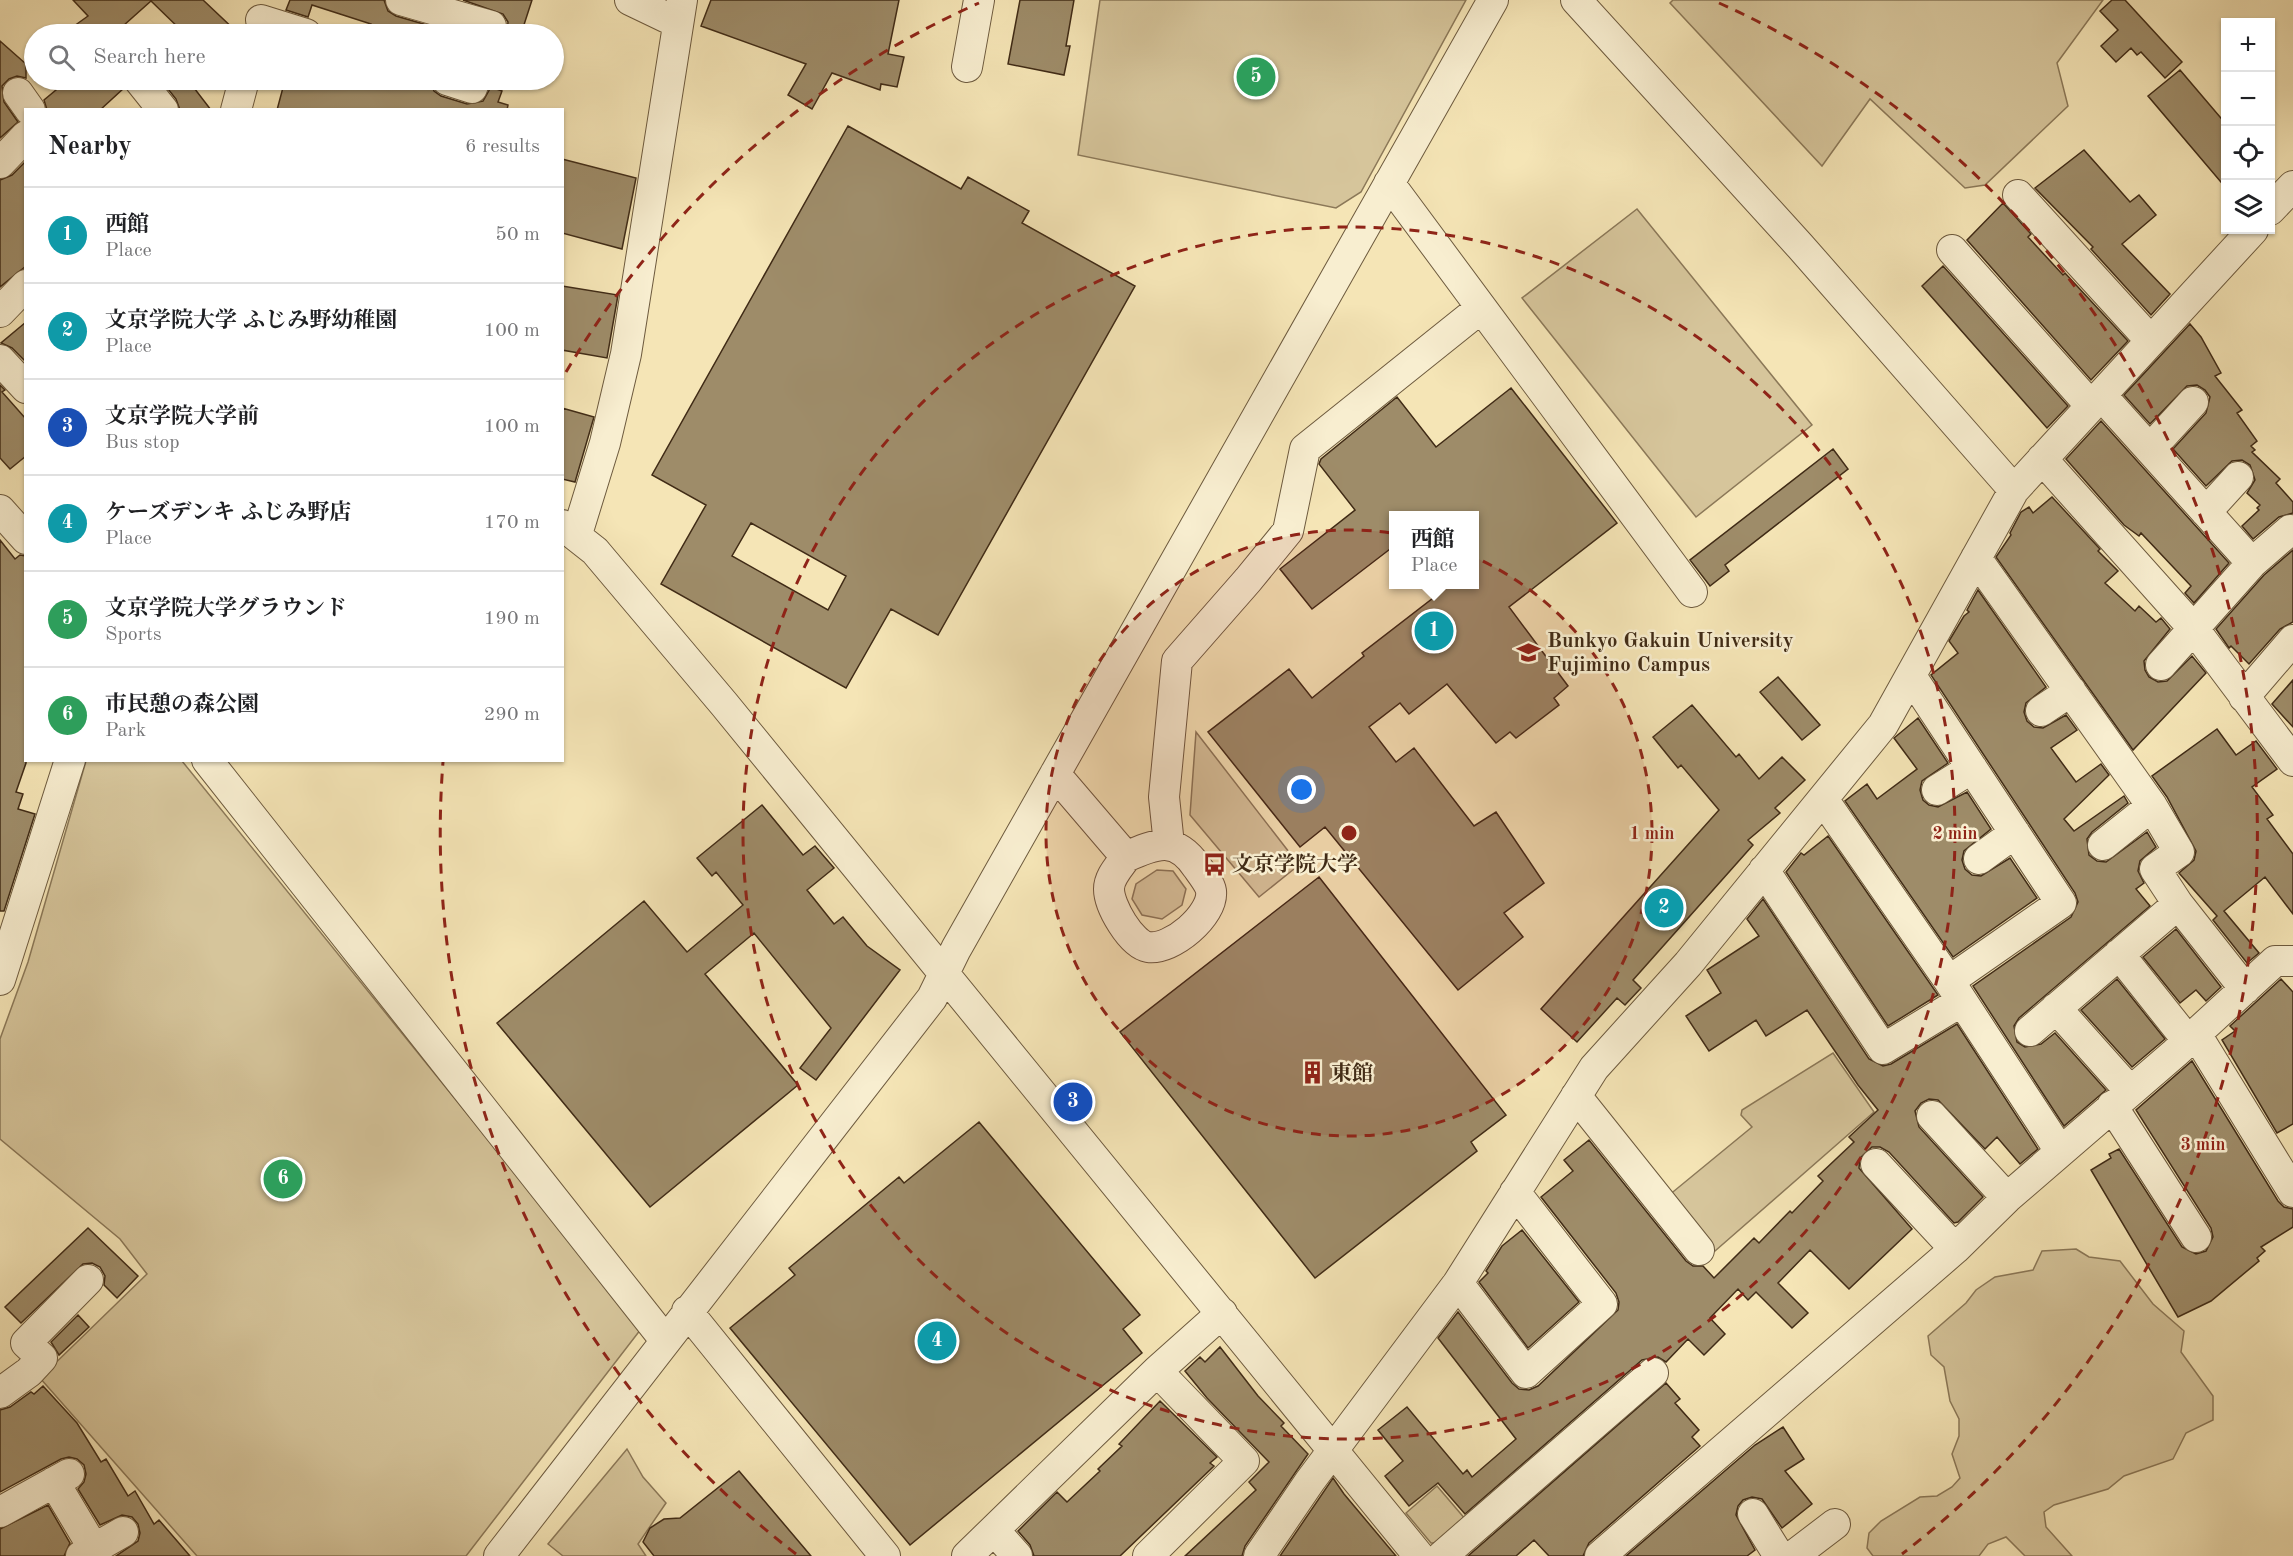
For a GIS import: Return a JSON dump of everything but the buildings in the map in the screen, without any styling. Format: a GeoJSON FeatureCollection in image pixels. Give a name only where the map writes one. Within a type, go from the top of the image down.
{"type":"FeatureCollection","features":[{"type":"Feature","properties":{"kind":"street"},"geometry":{"type":"LineString","coordinates":[[401,0],[484,24]]}},
{"type":"Feature","properties":{"kind":"street"},"geometry":{"type":"LineString","coordinates":[[630,0],[680,12],[626,354],[602,453],[569,529],[595,551],[724,704],[1334,1450],[1423,1555],[1653,1373]]}},
{"type":"Feature","properties":{"kind":"street"},"geometry":{"type":"LineString","coordinates":[[967,67],[979,0]]}},
{"type":"Feature","properties":{"kind":"street"},"geometry":{"type":"LineString","coordinates":[[499,1556],[932,998],[956,949],[1054,774],[1492,0]]}},
{"type":"Feature","properties":{"kind":"street"},"geometry":{"type":"LineString","coordinates":[[1576,0],[1800,246],[2014,490]]}},
{"type":"Feature","properties":{"kind":"street"},"geometry":{"type":"LineString","coordinates":[[260,14],[283,24]]}},
{"type":"Feature","properties":{"kind":"street"},"geometry":{"type":"LineString","coordinates":[[147,90],[161,108]]}},
{"type":"Feature","properties":{"kind":"street"},"geometry":{"type":"LineString","coordinates":[[237,108],[241,90]]}},
{"type":"Feature","properties":{"kind":"street"},"geometry":{"type":"LineString","coordinates":[[0,163],[24,138]]}},
{"type":"Feature","properties":{"kind":"street"},"geometry":{"type":"LineString","coordinates":[[1389,183],[1692,592]]}},
{"type":"Feature","properties":{"kind":"street"},"geometry":{"type":"LineString","coordinates":[[2275,206],[2293,186]]}},
{"type":"Feature","properties":{"kind":"street"},"geometry":{"type":"LineString","coordinates":[[2018,195],[2151,341]]}},
{"type":"Feature","properties":{"kind":"street"},"geometry":{"type":"LineString","coordinates":[[1259,1556],[1334,1450],[1458,1283],[1594,1068],[1688,964],[1883,725],[2014,490],[2249,234]]}},
{"type":"Feature","properties":{"kind":"street"},"geometry":{"type":"LineString","coordinates":[[1952,250],[2096,400],[2150,449],[2252,564]]}},
{"type":"Feature","properties":{"kind":"street"},"geometry":{"type":"LineString","coordinates":[[0,312],[24,287]]}},
{"type":"Feature","properties":{"kind":"street"},"geometry":{"type":"LineString","coordinates":[[1169,845],[1164,796],[1176,661],[1288,531],[1305,449],[1481,308]]}},
{"type":"Feature","properties":{"kind":"street"},"geometry":{"type":"LineString","coordinates":[[0,360],[24,386]]}},
{"type":"Feature","properties":{"kind":"street"},"geometry":{"type":"LineString","coordinates":[[2150,449],[2193,402]]}},
{"type":"Feature","properties":{"kind":"street"},"geometry":{"type":"LineString","coordinates":[[2042,459],[2194,629],[2293,761]]}},
{"type":"Feature","properties":{"kind":"street"},"geometry":{"type":"LineString","coordinates":[[2206,512],[2238,477]]}},
{"type":"Feature","properties":{"kind":"street"},"geometry":{"type":"LineString","coordinates":[[0,510],[24,537]]}},
{"type":"Feature","properties":{"kind":"street"},"geometry":{"type":"LineString","coordinates":[[2161,665],[2252,564],[2290,530]]}},
{"type":"Feature","properties":{"kind":"street"},"geometry":{"type":"LineString","coordinates":[[1976,558],[2152,806],[2179,852],[2155,869],[2178,904],[2244,989]]}},
{"type":"Feature","properties":{"kind":"street"},"geometry":{"type":"LineString","coordinates":[[2244,697],[2293,640]]}},
{"type":"Feature","properties":{"kind":"street"},"geometry":{"type":"LineString","coordinates":[[1764,870],[1883,1048],[2061,903],[1911,676]]}},
{"type":"Feature","properties":{"kind":"street"},"geometry":{"type":"LineString","coordinates":[[2041,711],[2071,691]]}},
{"type":"Feature","properties":{"kind":"street"},"geometry":{"type":"LineString","coordinates":[[0,980],[6,941],[69,762]]}},
{"type":"Feature","properties":{"kind":"street"},"geometry":{"type":"LineString","coordinates":[[209,762],[665,1340]]}},
{"type":"Feature","properties":{"kind":"street"},"geometry":{"type":"LineString","coordinates":[[1937,790],[1972,768]]}},
{"type":"Feature","properties":{"kind":"street"},"geometry":{"type":"LineString","coordinates":[[1054,774],[1126,857]]}},
{"type":"Feature","properties":{"kind":"street"},"geometry":{"type":"LineString","coordinates":[[1822,799],[1955,991],[2060,1151]]}},
{"type":"Feature","properties":{"kind":"street"},"geometry":{"type":"LineString","coordinates":[[2103,845],[2152,806]]}},
{"type":"Feature","properties":{"kind":"street"},"geometry":{"type":"LineString","coordinates":[[1979,859],[2015,833]]}},
{"type":"Feature","properties":{"kind":"street"},"geometry":{"type":"LineString","coordinates":[[1169,845],[1187,852],[1211,890],[1209,909],[1196,923],[1168,945],[1149,947],[1138,943],[1111,907],[1109,889],[1111,878],[1126,857],[1148,847],[1169,845]]}},
{"type":"Feature","properties":{"kind":"street"},"geometry":{"type":"LineString","coordinates":[[2030,1031],[2178,904]]}},
{"type":"Feature","properties":{"kind":"street"},"geometry":{"type":"LineString","coordinates":[[2119,954],[2192,1038],[2293,1192]]}},
{"type":"Feature","properties":{"kind":"street"},"geometry":{"type":"LineString","coordinates":[[1600,1556],[1955,1249],[2007,1198],[2192,1038],[2275,961],[2293,962]]}},
{"type":"Feature","properties":{"kind":"street"},"geometry":{"type":"LineString","coordinates":[[2056,1008],[2121,1099],[2196,1237]]}},
{"type":"Feature","properties":{"kind":"street"},"geometry":{"type":"LineString","coordinates":[[1576,1096],[1699,1250]]}},
{"type":"Feature","properties":{"kind":"street"},"geometry":{"type":"LineString","coordinates":[[1932,1116],[2007,1198]]}},
{"type":"Feature","properties":{"kind":"street"},"geometry":{"type":"LineString","coordinates":[[1876,1164],[1955,1249]]}},
{"type":"Feature","properties":{"kind":"street"},"geometry":{"type":"LineString","coordinates":[[1458,1283],[1526,1373],[1602,1304],[1515,1192]]}},
{"type":"Feature","properties":{"kind":"street"},"geometry":{"type":"LineString","coordinates":[[0,1393],[29,1372],[42,1358],[26,1343],[88,1280]]}},
{"type":"Feature","properties":{"kind":"street"},"geometry":{"type":"LineString","coordinates":[[687,1311],[885,1556]]}},
{"type":"Feature","properties":{"kind":"street"},"geometry":{"type":"LineString","coordinates":[[967,1556],[1157,1371],[1222,1313]]}},
{"type":"Feature","properties":{"kind":"street"},"geometry":{"type":"LineString","coordinates":[[1148,1556],[1244,1461],[1157,1371]]}},
{"type":"Feature","properties":{"kind":"street"},"geometry":{"type":"LineString","coordinates":[[0,1512],[62,1478],[88,1552],[123,1532]]}},
{"type":"Feature","properties":{"kind":"street"},"geometry":{"type":"LineString","coordinates":[[1753,1514],[1779,1556]]}},
{"type":"Feature","properties":{"kind":"street"},"geometry":{"type":"LineString","coordinates":[[1793,1556],[1835,1524]]}},
{"type":"Feature","properties":{"kind":"street"},"geometry":{"type":"LineString","coordinates":[[994,1530],[1017,1556]]}},
{"type":"Feature","properties":{"kind":"shaded area"},"geometry":{"type":"Polygon","coordinates":[[[1100,0],[1466,0],[1361,192],[1336,208],[1078,155],[1100,0]]]}},
{"type":"Feature","properties":{"kind":"shaded area"},"geometry":{"type":"Polygon","coordinates":[[[1673,0],[2103,0],[2057,63],[2068,106],[1985,185],[1965,188],[1870,99],[1822,166],[1670,3],[1673,0]]]}},
{"type":"Feature","properties":{"kind":"shaded area"},"geometry":{"type":"Polygon","coordinates":[[[1637,209],[1812,425],[1696,517],[1522,298],[1637,209]]]}},
{"type":"Feature","properties":{"kind":"shaded area"},"geometry":{"type":"Polygon","coordinates":[[[1196,732],[1299,865],[1259,897],[1190,815],[1196,732]]]}},
{"type":"Feature","properties":{"kind":"shaded area"},"geometry":{"type":"Polygon","coordinates":[[[86,762],[183,762],[641,1329],[466,1556],[197,1556],[40,1378],[147,1274],[120,1239],[0,1139],[0,1039],[28,962],[86,762]]]}},
{"type":"Feature","properties":{"kind":"shaded area"},"geometry":{"type":"Polygon","coordinates":[[[1157,870],[1173,871],[1186,889],[1182,905],[1162,919],[1142,915],[1132,899],[1136,884],[1157,870]]]}},
{"type":"Feature","properties":{"kind":"shaded area"},"geometry":{"type":"Polygon","coordinates":[[[1833,1053],[1874,1112],[1715,1251],[1668,1196],[1752,1127],[1741,1115],[1742,1110],[1833,1053]]]}},
{"type":"Feature","properties":{"kind":"shaded area"},"geometry":{"type":"Polygon","coordinates":[[[2076,1249],[2089,1257],[2120,1261],[2153,1304],[2184,1331],[2181,1352],[2213,1396],[2213,1420],[2186,1433],[2173,1459],[2124,1476],[2108,1489],[2054,1505],[2044,1512],[2046,1527],[2072,1556],[2025,1556],[2006,1537],[1988,1544],[1979,1556],[1873,1556],[1867,1548],[1869,1533],[1881,1521],[1920,1497],[1937,1496],[1952,1487],[1960,1478],[1952,1454],[1959,1436],[1959,1419],[1950,1401],[1944,1367],[1931,1355],[1928,1336],[1966,1303],[1976,1290],[1995,1277],[2033,1270],[2042,1251],[2076,1249]]]}},
{"type":"Feature","properties":{"kind":"shaded area"},"geometry":{"type":"Polygon","coordinates":[[[627,1449],[643,1477],[666,1503],[638,1544],[646,1556],[563,1556],[548,1544],[627,1449]]]}},
{"type":"Feature","properties":{"kind":"shaded area"},"geometry":{"type":"Polygon","coordinates":[[[1437,1486],[1466,1520],[1439,1543],[1431,1543],[1406,1513],[1437,1486]]]}},
{"type":"Feature","properties":{"kind":"place","name":"文京学院大学グラウンド"},"geometry":{"type":"Point","coordinates":[1256,77]}},
{"type":"Feature","properties":{"kind":"place","name":"西館"},"geometry":{"type":"Point","coordinates":[1434,631]}},
{"type":"Feature","properties":{"kind":"place","name":"Bunkyo Gakuin University Fujimino Campus"},"geometry":{"type":"Point","coordinates":[1529,652]}},
{"type":"Feature","properties":{"kind":"place","name":"文京学院大学"},"geometry":{"type":"Point","coordinates":[1214,864]}},
{"type":"Feature","properties":{"kind":"place","name":"文京学院大学 ふじみ野幼稚園"},"geometry":{"type":"Point","coordinates":[1664,908]}},
{"type":"Feature","properties":{"kind":"place","name":"東館"},"geometry":{"type":"Point","coordinates":[1313,1073]}},
{"type":"Feature","properties":{"kind":"place","name":"文京学院大学前"},"geometry":{"type":"Point","coordinates":[1073,1102]}},
{"type":"Feature","properties":{"kind":"place","name":"市民憩の森公園"},"geometry":{"type":"Point","coordinates":[283,1179]}},
{"type":"Feature","properties":{"kind":"place","name":"ケーズデンキ ふじみ野店"},"geometry":{"type":"Point","coordinates":[937,1341]}}]}
